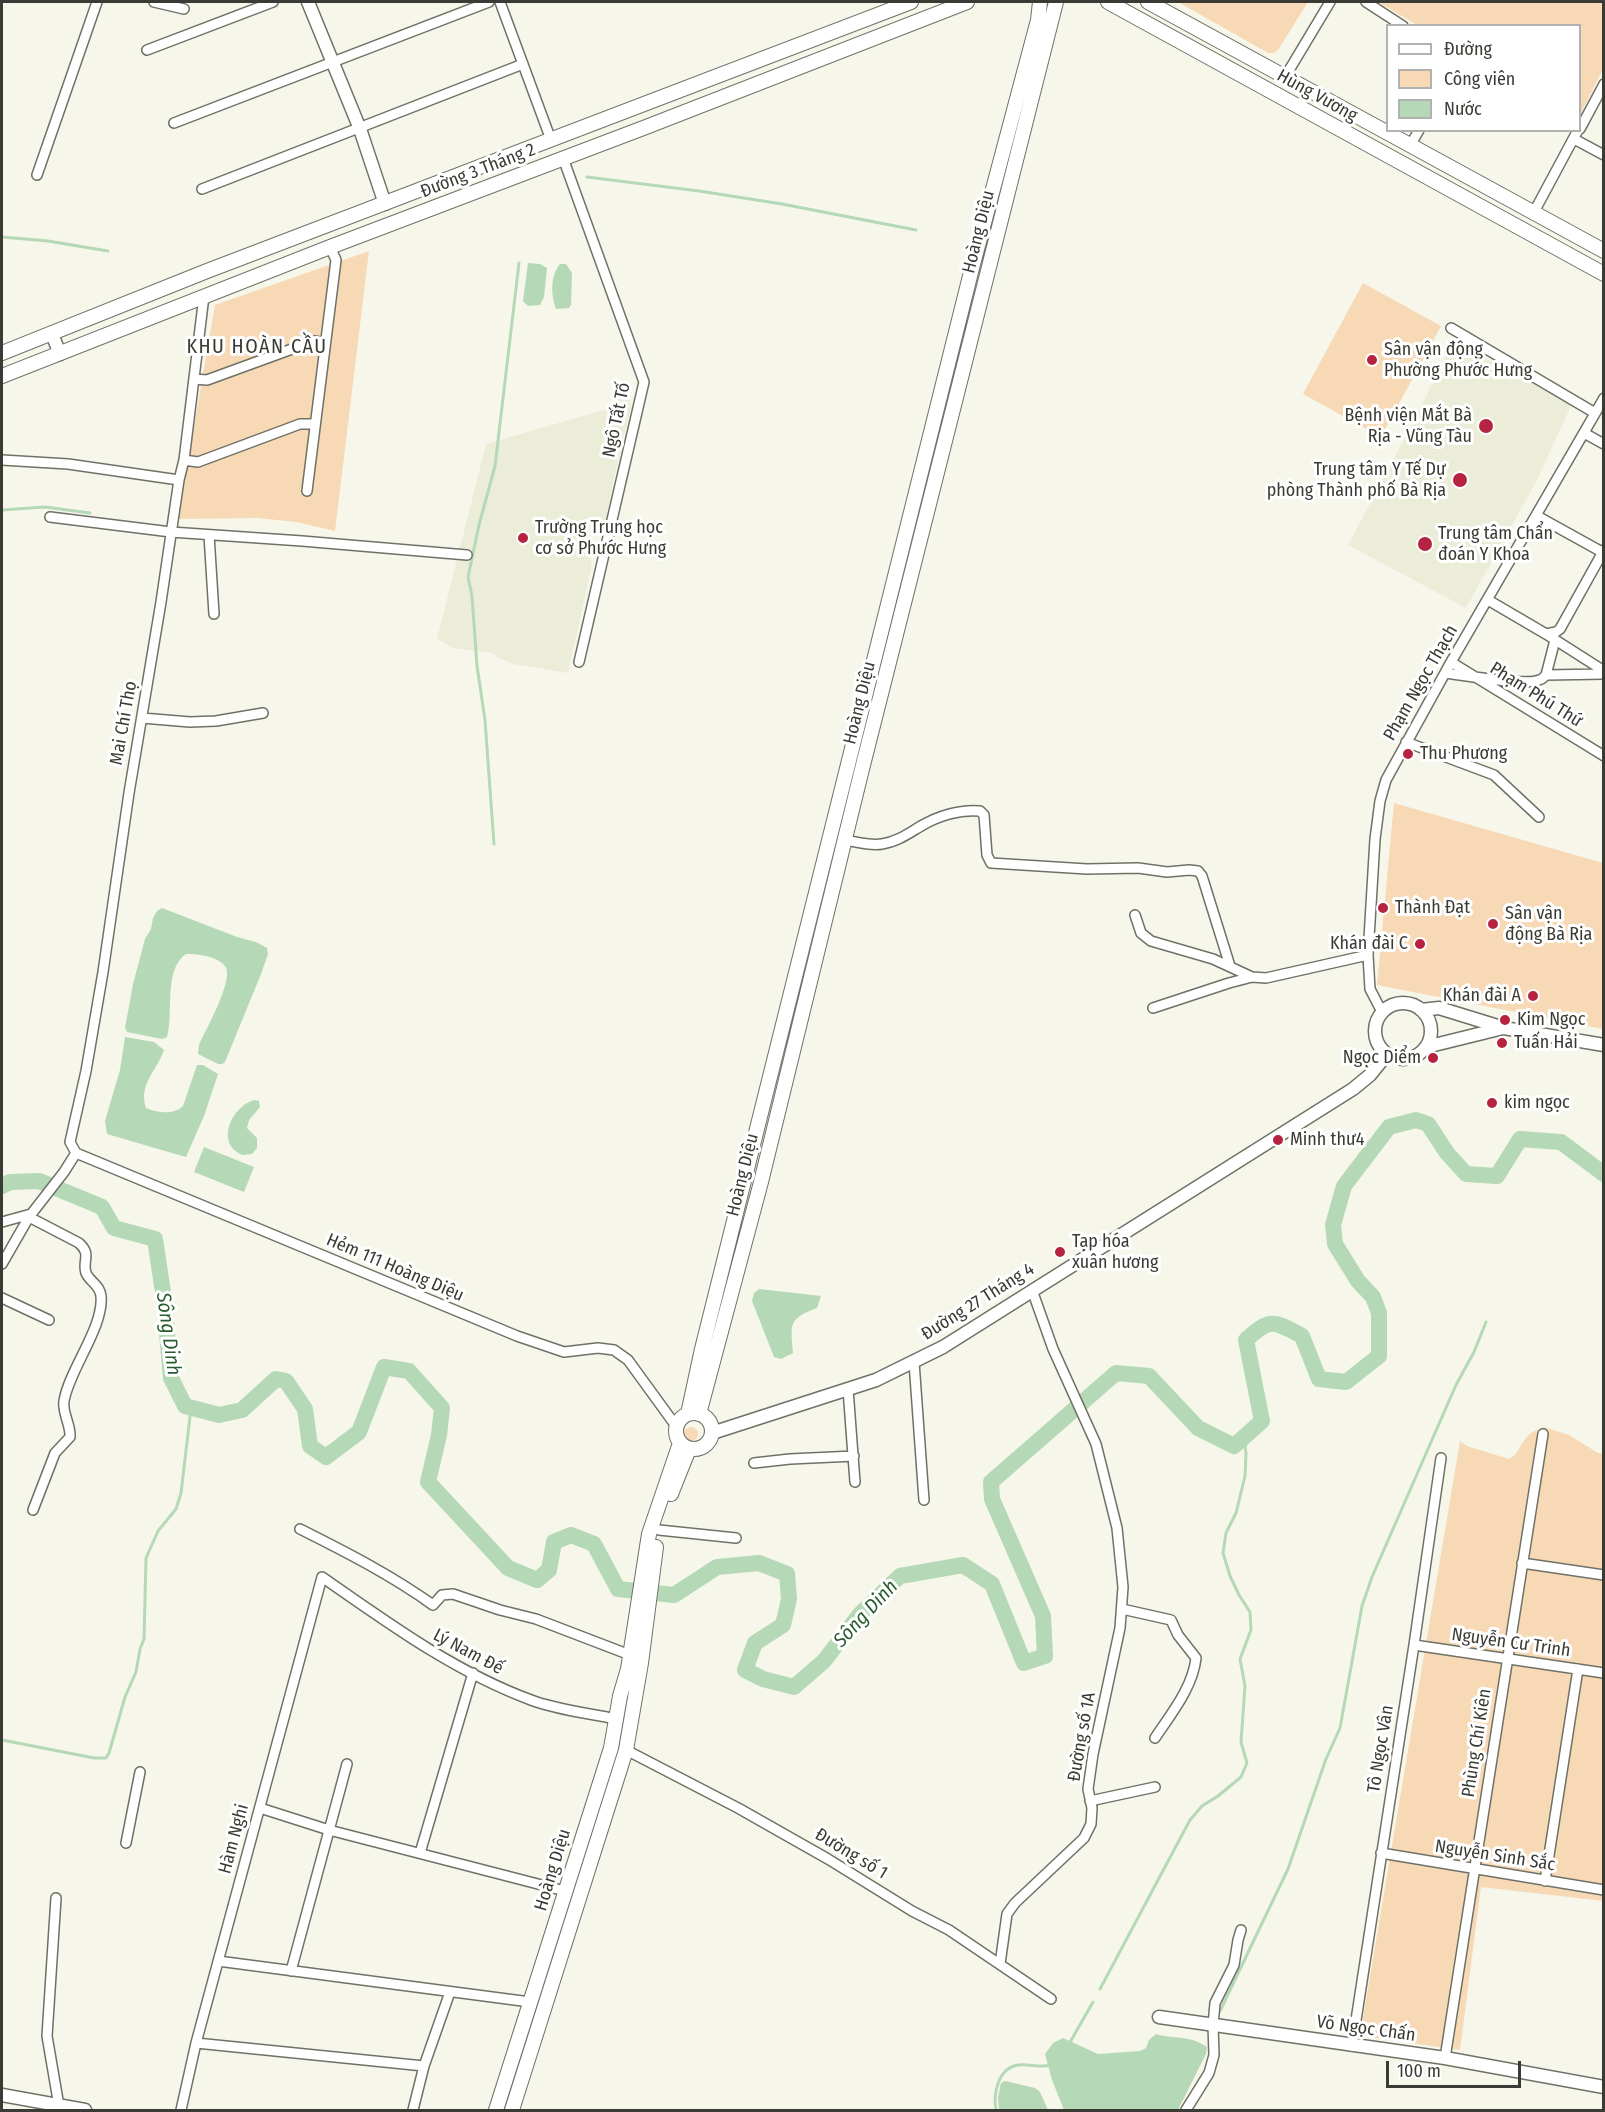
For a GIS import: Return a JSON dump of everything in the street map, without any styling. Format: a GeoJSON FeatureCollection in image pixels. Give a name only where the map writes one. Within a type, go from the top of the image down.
{"type":"FeatureCollection","features":[{"type":"Feature","properties":{"kind":"main road","name":"Đường 3 Tháng 2"},"geometry":{"type":"LineString","coordinates":[[2,353],[207,271],[911,2]]}},
{"type":"Feature","properties":{"kind":"main road","name":"Đường 3 Tháng 2"},"geometry":{"type":"LineString","coordinates":[[2,376],[967,2]]}},
{"type":"Feature","properties":{"kind":"main road","name":"Hoàng Diệu"},"geometry":{"type":"LineString","coordinates":[[694,1414],[702,1349],[972,268],[1038,20],[1040,2]]}},
{"type":"Feature","properties":{"kind":"main road","name":"Hoàng Diệu"},"geometry":{"type":"LineString","coordinates":[[694,1414],[758,1193],[1056,2]]}},
{"type":"Feature","properties":{"kind":"main road","name":"Hùng Vương"},"geometry":{"type":"LineString","coordinates":[[1108,2],[1604,274]]}},
{"type":"Feature","properties":{"kind":"main road","name":"Hùng Vương"},"geometry":{"type":"LineString","coordinates":[[1148,2],[1604,251]]}},
{"type":"Feature","properties":{"kind":"main road"},"geometry":{"type":"LineString","coordinates":[[927,452],[942,455]]}},
{"type":"Feature","properties":{"kind":"main road"},"geometry":{"type":"LineString","coordinates":[[824,862],[838,867]]}},
{"type":"Feature","properties":{"kind":"main road"},"geometry":{"type":"LineString","coordinates":[[694,1414],[709,1421],[712,1433],[705,1446],[700,1449],[685,1446],[677,1438],[676,1426],[679,1421],[694,1414]]}},
{"type":"Feature","properties":{"kind":"main road"},"geometry":{"type":"LineString","coordinates":[[648,1568],[685,1446]]}},
{"type":"Feature","properties":{"kind":"main road"},"geometry":{"type":"LineString","coordinates":[[638,1639],[653,1518],[685,1446]]}},
{"type":"Feature","properties":{"kind":"main road","name":"Hoàng Diệu"},"geometry":{"type":"LineString","coordinates":[[496,2110],[610,1748],[630,1655],[638,1639]]}},
{"type":"Feature","properties":{"kind":"main road","name":"Hoàng Diệu"},"geometry":{"type":"LineString","coordinates":[[512,2110],[626,1750],[638,1639]]}},
{"type":"Feature","properties":{"kind":"main road"},"geometry":{"type":"LineString","coordinates":[[563,1897],[576,1908]]}},
{"type":"Feature","properties":{"kind":"street"},"geometry":{"type":"LineString","coordinates":[[37,175],[97,2]]}},
{"type":"Feature","properties":{"kind":"street"},"geometry":{"type":"LineString","coordinates":[[154,2],[184,9]]}},
{"type":"Feature","properties":{"kind":"street"},"geometry":{"type":"LineString","coordinates":[[147,50],[273,2]]}},
{"type":"Feature","properties":{"kind":"street"},"geometry":{"type":"LineString","coordinates":[[308,2],[360,129],[385,204]]}},
{"type":"Feature","properties":{"kind":"street"},"geometry":{"type":"LineString","coordinates":[[174,123],[332,60],[489,2]]}},
{"type":"Feature","properties":{"kind":"street"},"geometry":{"type":"LineString","coordinates":[[500,2],[550,141]]}},
{"type":"Feature","properties":{"kind":"street"},"geometry":{"type":"LineString","coordinates":[[1285,76],[1330,2]]}},
{"type":"Feature","properties":{"kind":"street"},"geometry":{"type":"LineString","coordinates":[[1366,2],[1400,24]]}},
{"type":"Feature","properties":{"kind":"street"},"geometry":{"type":"LineString","coordinates":[[202,189],[523,64]]}},
{"type":"Feature","properties":{"kind":"street"},"geometry":{"type":"LineString","coordinates":[[1581,125],[1604,84]]}},
{"type":"Feature","properties":{"kind":"street"},"geometry":{"type":"LineString","coordinates":[[1410,146],[1418,132]]}},
{"type":"Feature","properties":{"kind":"street"},"geometry":{"type":"LineString","coordinates":[[1534,212],[1577,132],[1604,155]]}},
{"type":"Feature","properties":{"kind":"street","name":"Ngô Tất Tố"},"geometry":{"type":"LineString","coordinates":[[563,158],[644,382],[579,662]]}},
{"type":"Feature","properties":{"kind":"street"},"geometry":{"type":"LineString","coordinates":[[307,491],[336,260],[330,247]]}},
{"type":"Feature","properties":{"kind":"street","name":"Mai Chí Thọ"},"geometry":{"type":"LineString","coordinates":[[76,1154],[70,1142],[86,1071],[101,983],[184,459],[204,296]]}},
{"type":"Feature","properties":{"kind":"street"},"geometry":{"type":"LineString","coordinates":[[1451,328],[1595,413]]}},
{"type":"Feature","properties":{"kind":"street"},"geometry":{"type":"LineString","coordinates":[[52,334],[60,354]]}},
{"type":"Feature","properties":{"kind":"street"},"geometry":{"type":"LineString","coordinates":[[194,379],[207,380],[314,341],[324,343]]}},
{"type":"Feature","properties":{"kind":"street","name":"Phạm Ngọc Thạch"},"geometry":{"type":"LineString","coordinates":[[1382,1012],[1370,989],[1368,955],[1375,839],[1383,788],[1391,768],[1451,662],[1604,398]]}},
{"type":"Feature","properties":{"kind":"street"},"geometry":{"type":"LineString","coordinates":[[184,459],[198,462],[300,424],[314,424]]}},
{"type":"Feature","properties":{"kind":"street"},"geometry":{"type":"LineString","coordinates":[[1584,433],[1604,444]]}},
{"type":"Feature","properties":{"kind":"street"},"geometry":{"type":"LineString","coordinates":[[2,460],[68,464],[179,480]]}},
{"type":"Feature","properties":{"kind":"street"},"geometry":{"type":"LineString","coordinates":[[1445,673],[1535,681],[1546,675],[1551,637],[1560,629],[1603,551],[1537,516]]}},
{"type":"Feature","properties":{"kind":"street"},"geometry":{"type":"LineString","coordinates":[[50,517],[171,532],[467,555]]}},
{"type":"Feature","properties":{"kind":"street"},"geometry":{"type":"LineString","coordinates":[[209,535],[214,614]]}},
{"type":"Feature","properties":{"kind":"street"},"geometry":{"type":"LineString","coordinates":[[1488,600],[1604,672]]}},
{"type":"Feature","properties":{"kind":"street","name":"Phạm Phú Thứ"},"geometry":{"type":"LineString","coordinates":[[1451,662],[1604,756]]}},
{"type":"Feature","properties":{"kind":"street"},"geometry":{"type":"LineString","coordinates":[[1546,675],[1604,672]]}},
{"type":"Feature","properties":{"kind":"street"},"geometry":{"type":"LineString","coordinates":[[142,718],[190,722],[216,721],[263,712]]}},
{"type":"Feature","properties":{"kind":"street"},"geometry":{"type":"LineString","coordinates":[[1406,742],[1494,775],[1539,817]]}},
{"type":"Feature","properties":{"kind":"street"},"geometry":{"type":"LineString","coordinates":[[845,840],[884,844],[940,817],[973,810],[980,811],[984,815],[987,855],[992,863],[1087,869],[1138,868],[1167,872],[1189,870],[1198,872],[1202,876],[1230,966]]}},
{"type":"Feature","properties":{"kind":"street"},"geometry":{"type":"LineString","coordinates":[[1135,915],[1141,933],[1151,940],[1230,966],[1252,977]]}},
{"type":"Feature","properties":{"kind":"street"},"geometry":{"type":"LineString","coordinates":[[1153,1008],[1252,977],[1266,978],[1368,955]]}},
{"type":"Feature","properties":{"kind":"street"},"geometry":{"type":"LineString","coordinates":[[1504,1028],[1426,1047],[1412,1057],[1404,1059],[1388,1054],[1376,1039],[1375,1031],[1378,1017],[1382,1012],[1394,1004],[1403,1003],[1421,1010],[1434,1007],[1445,1009],[1504,1028],[1604,1045]]}},
{"type":"Feature","properties":{"kind":"street"},"geometry":{"type":"LineString","coordinates":[[1421,1010],[1430,1025],[1426,1047]]}},
{"type":"Feature","properties":{"kind":"street","name":"Đường 27 Tháng 4"},"geometry":{"type":"LineString","coordinates":[[712,1433],[876,1380],[914,1362],[1353,1089],[1370,1075],[1388,1054]]}},
{"type":"Feature","properties":{"kind":"street"},"geometry":{"type":"LineString","coordinates":[[2,1264],[30,1215],[76,1154]]}},
{"type":"Feature","properties":{"kind":"street","name":"Hẻm 111 Hoàng Diệu"},"geometry":{"type":"LineString","coordinates":[[76,1154],[517,1336],[564,1352],[598,1348],[614,1350],[628,1360],[676,1426]]}},
{"type":"Feature","properties":{"kind":"street"},"geometry":{"type":"LineString","coordinates":[[2,1222],[30,1215],[79,1243],[87,1253],[87,1274],[101,1295],[96,1322],[64,1400],[70,1437],[55,1453],[33,1510]]}},
{"type":"Feature","properties":{"kind":"street","name":"Đường số 1A"},"geometry":{"type":"LineString","coordinates":[[1000,1964],[1007,1914],[1015,1903],[1084,1838],[1091,1824],[1092,1808],[1088,1789],[1093,1754],[1122,1609],[1123,1587],[1117,1528],[1096,1444],[1070,1387],[1032,1290]]}},
{"type":"Feature","properties":{"kind":"street"},"geometry":{"type":"LineString","coordinates":[[2,1298],[49,1320]]}},
{"type":"Feature","properties":{"kind":"street"},"geometry":{"type":"LineString","coordinates":[[914,1362],[924,1500]]}},
{"type":"Feature","properties":{"kind":"street"},"geometry":{"type":"LineString","coordinates":[[848,1389],[855,1482]]}},
{"type":"Feature","properties":{"kind":"street","name":"Phùng Chí Kiên"},"geometry":{"type":"LineString","coordinates":[[1445,2058],[1543,1434]]}},
{"type":"Feature","properties":{"kind":"street"},"geometry":{"type":"LineString","coordinates":[[754,1463],[854,1456]]}},
{"type":"Feature","properties":{"kind":"street","name":"Tô Ngọc Vân"},"geometry":{"type":"LineString","coordinates":[[1352,2046],[1441,1458]]}},
{"type":"Feature","properties":{"kind":"street"},"geometry":{"type":"LineString","coordinates":[[300,1529],[400,1582],[433,1605],[442,1595],[453,1594],[536,1619],[630,1655]]}},
{"type":"Feature","properties":{"kind":"street"},"geometry":{"type":"LineString","coordinates":[[659,1530],[736,1538]]}},
{"type":"Feature","properties":{"kind":"street"},"geometry":{"type":"LineString","coordinates":[[1522,1563],[1604,1575]]}},
{"type":"Feature","properties":{"kind":"street","name":"Lý Nam Đế"},"geometry":{"type":"LineString","coordinates":[[322,1577],[412,1640],[502,1688],[533,1701],[616,1719]]}},
{"type":"Feature","properties":{"kind":"street","name":"Hàm Nghi"},"geometry":{"type":"LineString","coordinates":[[181,2110],[196,2043],[322,1577]]}},
{"type":"Feature","properties":{"kind":"street"},"geometry":{"type":"LineString","coordinates":[[1122,1609],[1172,1620],[1178,1635],[1196,1658],[1195,1668],[1179,1703],[1155,1738]]}},
{"type":"Feature","properties":{"kind":"street","name":"Nguyễn Cư Trinh"},"geometry":{"type":"LineString","coordinates":[[1414,1645],[1604,1673]]}},
{"type":"Feature","properties":{"kind":"street"},"geometry":{"type":"LineString","coordinates":[[1545,1881],[1578,1669]]}},
{"type":"Feature","properties":{"kind":"street"},"geometry":{"type":"LineString","coordinates":[[420,1853],[473,1673]]}},
{"type":"Feature","properties":{"kind":"street","name":"Đường số 1"},"geometry":{"type":"LineString","coordinates":[[626,1750],[828,1858],[912,1911],[950,1930],[1052,1999]]}},
{"type":"Feature","properties":{"kind":"street"},"geometry":{"type":"LineString","coordinates":[[291,1971],[347,1764]]}},
{"type":"Feature","properties":{"kind":"street"},"geometry":{"type":"LineString","coordinates":[[126,1842],[140,1772]]}},
{"type":"Feature","properties":{"kind":"street"},"geometry":{"type":"LineString","coordinates":[[1090,1801],[1155,1787]]}},
{"type":"Feature","properties":{"kind":"street"},"geometry":{"type":"LineString","coordinates":[[260,1808],[329,1830],[420,1853],[563,1897]]}},
{"type":"Feature","properties":{"kind":"street","name":"Nguyễn Sinh Sắc"},"geometry":{"type":"LineString","coordinates":[[1381,1853],[1604,1890]]}},
{"type":"Feature","properties":{"kind":"street"},"geometry":{"type":"LineString","coordinates":[[56,1898],[46,2036],[58,2106]]}},
{"type":"Feature","properties":{"kind":"street"},"geometry":{"type":"LineString","coordinates":[[1186,2110],[1209,2073],[1215,2055],[1213,2025],[1215,2003],[1234,1965],[1241,1930]]}},
{"type":"Feature","properties":{"kind":"street"},"geometry":{"type":"LineString","coordinates":[[218,1961],[530,2002]]}},
{"type":"Feature","properties":{"kind":"street"},"geometry":{"type":"LineString","coordinates":[[413,2110],[424,2066],[450,1992]]}},
{"type":"Feature","properties":{"kind":"street","name":"Võ Ngọc Chấn"},"geometry":{"type":"LineString","coordinates":[[1159,2017],[1445,2058],[1604,2087]]}},
{"type":"Feature","properties":{"kind":"street"},"geometry":{"type":"LineString","coordinates":[[196,2043],[424,2066]]}},
{"type":"Feature","properties":{"kind":"street"},"geometry":{"type":"LineString","coordinates":[[2,2095],[85,2110]]}},
{"type":"Feature","properties":{"kind":"shaded area"},"geometry":{"type":"Polygon","coordinates":[[[1453,341],[1572,404],[1536,482],[1466,608],[1348,545],[1416,417],[1453,341]]]}},
{"type":"Feature","properties":{"kind":"shaded area","name":"Trường Trung học cơ sở Phước Hưng"},"geometry":{"type":"Polygon","coordinates":[[[621,395],[630,399],[631,408],[605,523],[581,530],[592,565],[568,673],[513,664],[492,653],[453,648],[437,639],[486,444],[607,409],[617,402],[621,395]]]}},
{"type":"Feature","properties":{"kind":"green space"},"geometry":{"type":"Polygon","coordinates":[[[1178,2],[1308,2],[1278,50],[1268,53],[1178,2]]]}},
{"type":"Feature","properties":{"kind":"green space"},"geometry":{"type":"Polygon","coordinates":[[[1378,2],[1603,2],[1603,69],[1581,113],[1581,24],[1415,24],[1378,2]]]}},
{"type":"Feature","properties":{"kind":"green space"},"geometry":{"type":"Polygon","coordinates":[[[369,251],[335,531],[297,522],[257,518],[178,519],[215,305],[369,251]]]}},
{"type":"Feature","properties":{"kind":"green space","name":"Sân vận động Phường Phước Hưng"},"geometry":{"type":"Polygon","coordinates":[[[1363,283],[1441,326],[1381,437],[1303,394],[1363,283]]]}},
{"type":"Feature","properties":{"kind":"green space","name":"Sân vận động Bà Rịa"},"geometry":{"type":"Polygon","coordinates":[[[1394,803],[1603,863],[1603,1029],[1377,985],[1394,803]]]}},
{"type":"Feature","properties":{"kind":"green space"},"geometry":{"type":"Polygon","coordinates":[[[688,1427],[694,1427],[698,1434],[694,1441],[688,1441],[684,1437],[684,1431],[688,1427]]]}},
{"type":"Feature","properties":{"kind":"green space"},"geometry":{"type":"Polygon","coordinates":[[[1544,1427],[1569,1435],[1598,1453],[1603,1453],[1603,1901],[1481,1887],[1460,2050],[1368,2037],[1361,2030],[1460,1441],[1467,1446],[1509,1459],[1515,1455],[1530,1434],[1544,1427]]]}},
{"type":"Feature","properties":{"kind":"water"},"geometry":{"type":"Polygon","coordinates":[[[528,263],[540,264],[547,268],[544,297],[540,305],[528,306],[523,301],[528,263]]]}},
{"type":"Feature","properties":{"kind":"water"},"geometry":{"type":"Polygon","coordinates":[[[560,264],[566,264],[572,273],[571,305],[569,308],[556,309],[552,286],[554,274],[560,264]]]}},
{"type":"Feature","properties":{"kind":"water"},"geometry":{"type":"Polygon","coordinates":[[[162,908],[267,948],[268,954],[261,974],[225,1062],[222,1064],[198,1054],[199,1045],[226,982],[225,966],[212,958],[186,954],[179,961],[174,970],[170,992],[167,1037],[162,1039],[127,1032],[125,1028],[133,984],[145,939],[151,929],[153,918],[162,908]]]}},
{"type":"Feature","properties":{"kind":"water"},"geometry":{"type":"Polygon","coordinates":[[[125,1037],[154,1042],[164,1050],[146,1085],[144,1099],[146,1108],[165,1112],[175,1111],[183,1106],[197,1065],[203,1065],[218,1074],[204,1116],[186,1157],[107,1134],[105,1121],[120,1070],[125,1037]]]}},
{"type":"Feature","properties":{"kind":"water"},"geometry":{"type":"Polygon","coordinates":[[[255,1100],[259,1101],[260,1107],[249,1120],[247,1128],[257,1138],[257,1148],[252,1154],[243,1155],[234,1150],[229,1142],[228,1134],[233,1117],[239,1109],[255,1100]]]}},
{"type":"Feature","properties":{"kind":"water"},"geometry":{"type":"Polygon","coordinates":[[[204,1147],[254,1167],[244,1192],[194,1172],[204,1147]]]}},
{"type":"Feature","properties":{"kind":"water"},"geometry":{"type":"Polygon","coordinates":[[[759,1289],[821,1296],[817,1308],[800,1316],[793,1324],[793,1353],[781,1359],[774,1357],[752,1301],[754,1293],[759,1289]]]}},
{"type":"Feature","properties":{"kind":"water"},"geometry":{"type":"Polygon","coordinates":[[[1156,2034],[1194,2040],[1207,2047],[1206,2054],[1178,2110],[1064,2110],[1045,2054],[1053,2043],[1063,2038],[1098,2054],[1140,2051],[1146,2048],[1149,2040],[1156,2034]]]}},
{"type":"Feature","properties":{"kind":"water"},"geometry":{"type":"Polygon","coordinates":[[[1005,2081],[1035,2088],[1040,2092],[1048,2110],[999,2110],[998,2097],[1001,2083],[1005,2081]]]}},
{"type":"Feature","properties":{"kind":"waterway"},"geometry":{"type":"LineString","coordinates":[[587,177],[782,204],[916,230]]}},
{"type":"Feature","properties":{"kind":"waterway"},"geometry":{"type":"LineString","coordinates":[[2,237],[48,241],[108,251]]}},
{"type":"Feature","properties":{"kind":"waterway"},"geometry":{"type":"LineString","coordinates":[[494,844],[485,720],[468,577],[495,466],[519,263]]}},
{"type":"Feature","properties":{"kind":"waterway"},"geometry":{"type":"LineString","coordinates":[[2,510],[45,507],[90,513]]}},
{"type":"Feature","properties":{"kind":"waterway","name":"Sông Dinh"},"geometry":{"type":"LineString","coordinates":[[2,1186],[10,1182],[39,1181],[102,1207],[114,1228],[155,1239],[164,1299],[171,1378],[185,1406],[219,1415],[242,1410],[276,1379],[286,1381],[305,1409],[310,1446],[326,1457],[359,1432],[384,1367],[409,1371],[442,1408],[439,1435],[428,1482],[508,1568],[537,1580],[549,1570],[554,1542],[571,1535],[594,1544],[618,1589],[674,1595],[717,1567],[759,1563],[787,1574],[789,1599],[783,1625],[755,1643],[745,1670],[763,1679],[794,1687],[824,1661],[860,1614],[900,1576],[963,1565],[992,1584],[1024,1663],[1045,1656],[1043,1616],[992,1499],[991,1482],[1116,1373],[1149,1376],[1198,1428],[1234,1446],[1262,1421],[1246,1340],[1261,1328],[1267,1325],[1279,1325],[1302,1336],[1319,1379],[1346,1382],[1379,1356],[1379,1313],[1373,1297],[1358,1281],[1335,1244],[1333,1225],[1344,1186],[1389,1127],[1416,1120],[1428,1124],[1447,1153],[1466,1174],[1497,1176],[1520,1139],[1561,1142],[1604,1174]]}},
{"type":"Feature","properties":{"kind":"waterway"},"geometry":{"type":"LineString","coordinates":[[1220,2011],[1288,1869],[1326,1759],[1340,1728],[1362,1606],[1372,1577],[1486,1322]]}},
{"type":"Feature","properties":{"kind":"waterway"},"geometry":{"type":"LineString","coordinates":[[2,1740],[94,1758],[106,1758],[109,1753],[125,1697],[136,1672],[144,1639],[146,1558],[158,1531],[176,1509],[181,1493],[191,1408]]}},
{"type":"Feature","properties":{"kind":"waterway"},"geometry":{"type":"LineString","coordinates":[[1100,1989],[1190,1820],[1202,1806],[1241,1777],[1247,1763],[1241,1742],[1245,1686],[1240,1659],[1251,1630],[1250,1612],[1230,1576],[1223,1553],[1226,1533],[1236,1513],[1245,1476],[1244,1438]]}},
{"type":"Feature","properties":{"kind":"waterway"},"geometry":{"type":"LineString","coordinates":[[1069,2044],[1093,2002]]}},
{"type":"Feature","properties":{"kind":"waterway"},"geometry":{"type":"LineString","coordinates":[[996,2110],[996,2089],[1006,2071],[1019,2065],[1052,2065]]}},
{"type":"Feature","properties":{"kind":"place","name":"Sân vận động Phường Phước Hưng"},"geometry":{"type":"Point","coordinates":[1372,360]}},
{"type":"Feature","properties":{"kind":"place","name":"Bệnh viện Mắt Bà Rịa - Vũng Tàu"},"geometry":{"type":"Point","coordinates":[1486,426]}},
{"type":"Feature","properties":{"kind":"place","name":"Trung tâm Y Tế Dự phòng Thành phố Bà Rịa"},"geometry":{"type":"Point","coordinates":[1460,480]}},
{"type":"Feature","properties":{"kind":"place","name":"Trường Trung học cơ sở Phước Hưng"},"geometry":{"type":"Point","coordinates":[523,538]}},
{"type":"Feature","properties":{"kind":"place","name":"Trung tâm Chẩn đoán Y Khoa"},"geometry":{"type":"Point","coordinates":[1425,544]}},
{"type":"Feature","properties":{"kind":"place","name":"Thu Phương"},"geometry":{"type":"Point","coordinates":[1408,754]}},
{"type":"Feature","properties":{"kind":"place","name":"Thành Đạt"},"geometry":{"type":"Point","coordinates":[1383,908]}},
{"type":"Feature","properties":{"kind":"place","name":"Sân vận động Bà Rịa"},"geometry":{"type":"Point","coordinates":[1493,924]}},
{"type":"Feature","properties":{"kind":"place","name":"Khán đài C"},"geometry":{"type":"Point","coordinates":[1420,944]}},
{"type":"Feature","properties":{"kind":"place","name":"Khán đài A"},"geometry":{"type":"Point","coordinates":[1533,996]}},
{"type":"Feature","properties":{"kind":"place","name":"Kim Ngọc"},"geometry":{"type":"Point","coordinates":[1505,1020]}},
{"type":"Feature","properties":{"kind":"place","name":"Tuấn Hải"},"geometry":{"type":"Point","coordinates":[1502,1043]}},
{"type":"Feature","properties":{"kind":"place","name":"Ngọc Diểm"},"geometry":{"type":"Point","coordinates":[1433,1058]}},
{"type":"Feature","properties":{"kind":"place","name":"kim ngọc"},"geometry":{"type":"Point","coordinates":[1492,1103]}},
{"type":"Feature","properties":{"kind":"place","name":"Minh thư4"},"geometry":{"type":"Point","coordinates":[1278,1140]}},
{"type":"Feature","properties":{"kind":"place","name":"Tạp hóa xuân hương"},"geometry":{"type":"Point","coordinates":[1060,1252]}},
{"type":"Feature","properties":{"kind":"district","name":"KHU HOÀN CẦU"},"geometry":{"type":"Point","coordinates":[257,347]}}]}
